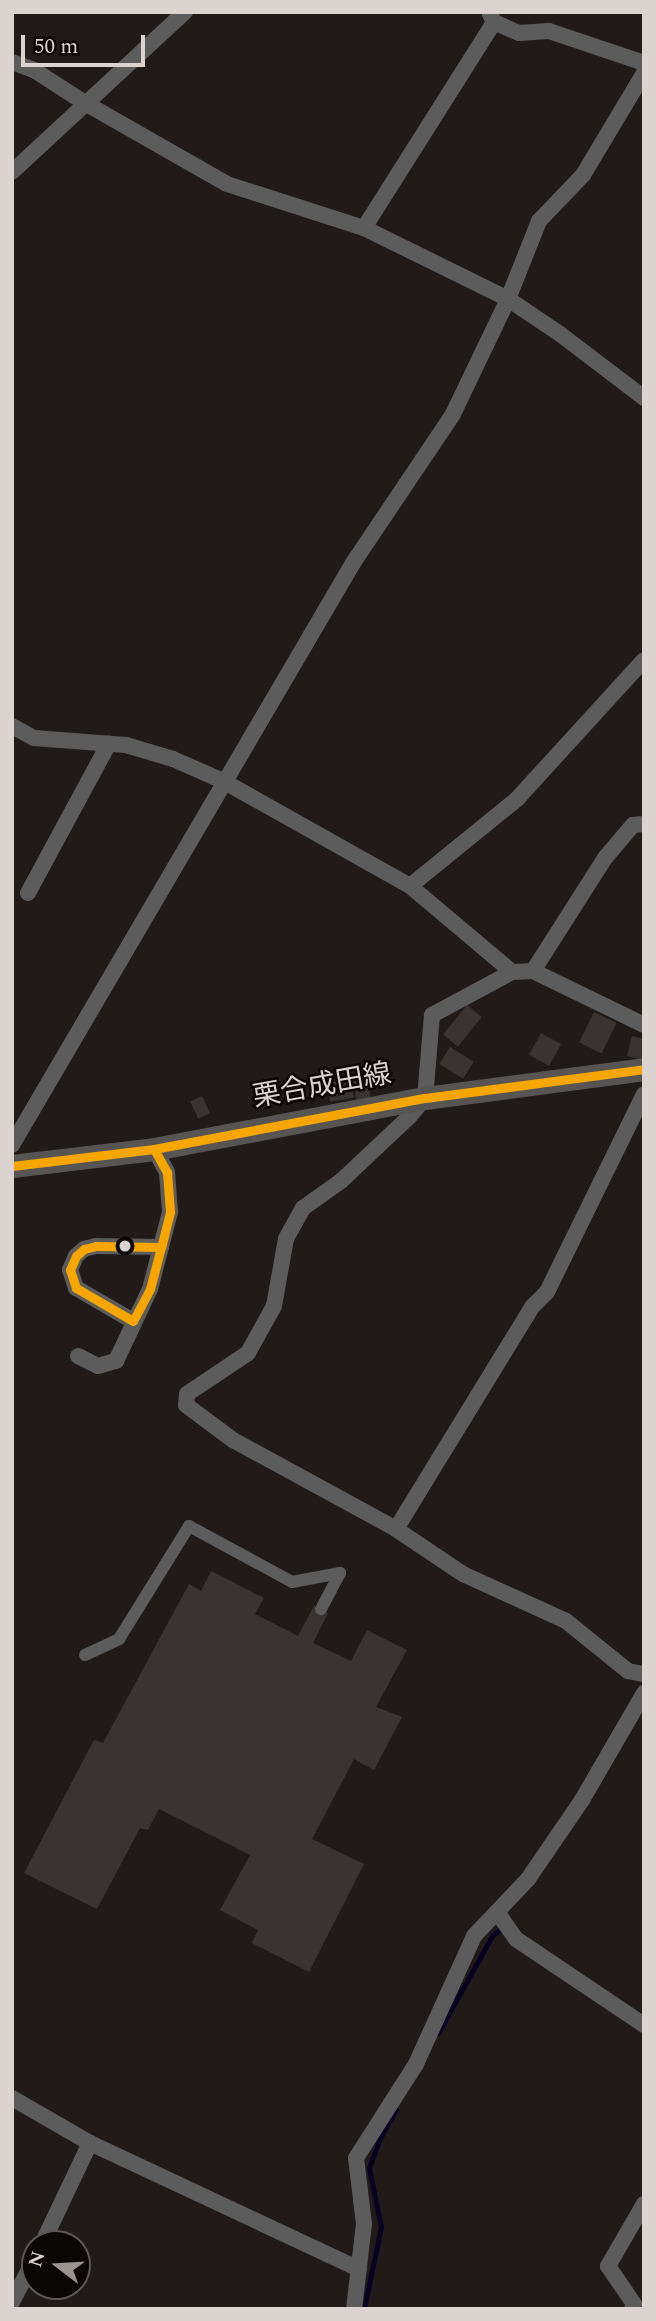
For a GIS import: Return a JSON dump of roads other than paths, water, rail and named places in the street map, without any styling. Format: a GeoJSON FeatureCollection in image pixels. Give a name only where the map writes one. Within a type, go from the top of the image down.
{"type":"FeatureCollection","features":[{"type":"Feature","properties":{"kind":"main road","name":"栗合成田線"},"geometry":{"type":"LineString","coordinates":[[12,1166],[154,1149],[425,1098],[644,1069]]}},
{"type":"Feature","properties":{"kind":"street"},"geometry":{"type":"LineString","coordinates":[[12,172],[185,12]]}},
{"type":"Feature","properties":{"kind":"street"},"geometry":{"type":"LineString","coordinates":[[364,228],[492,17],[519,33],[549,31],[644,63]]}},
{"type":"Feature","properties":{"kind":"street"},"geometry":{"type":"LineString","coordinates":[[12,62],[34,70],[85,103],[227,184],[364,228],[508,299],[644,398]]}},
{"type":"Feature","properties":{"kind":"street"},"geometry":{"type":"LineString","coordinates":[[12,1144],[352,563],[453,414],[508,299],[539,221],[583,175],[644,73]]}},
{"type":"Feature","properties":{"kind":"street"},"geometry":{"type":"LineString","coordinates":[[410,887],[517,799],[644,660]]}},
{"type":"Feature","properties":{"kind":"street"},"geometry":{"type":"LineString","coordinates":[[12,726],[34,737],[108,743],[173,759],[223,781],[410,887],[512,972]]}},
{"type":"Feature","properties":{"kind":"street"},"geometry":{"type":"LineString","coordinates":[[28,893],[108,743]]}},
{"type":"Feature","properties":{"kind":"street"},"geometry":{"type":"LineString","coordinates":[[533,971],[605,858],[632,825],[644,824]]}},
{"type":"Feature","properties":{"kind":"street"},"geometry":{"type":"LineString","coordinates":[[644,1025],[533,971],[512,972],[432,1015],[425,1098],[409,1117],[341,1181],[303,1208],[286,1239],[274,1306],[248,1353],[187,1394],[186,1405],[233,1440],[396,1528],[463,1574],[566,1621],[628,1671],[644,1674]]}},
{"type":"Feature","properties":{"kind":"street"},"geometry":{"type":"LineString","coordinates":[[396,1528],[532,1307],[547,1292],[644,1094]]}},
{"type":"Feature","properties":{"kind":"street"},"geometry":{"type":"LineString","coordinates":[[78,1356],[98,1366],[116,1361],[150,1289],[170,1212],[167,1172],[154,1149]]}},
{"type":"Feature","properties":{"kind":"street"},"geometry":{"type":"LineString","coordinates":[[133,1321],[76,1288],[70,1270],[76,1256],[84,1249],[96,1246],[161,1247]]}},
{"type":"Feature","properties":{"kind":"street"},"geometry":{"type":"LineString","coordinates":[[85,1655],[119,1639],[188,1526],[292,1582],[341,1573],[321,1609]]}},
{"type":"Feature","properties":{"kind":"street"},"geometry":{"type":"LineString","coordinates":[[354,2309],[364,2224],[356,2158],[416,2064],[474,1936],[528,1879],[574,1812],[644,1693]]}},
{"type":"Feature","properties":{"kind":"street"},"geometry":{"type":"LineString","coordinates":[[497,1912],[516,1939],[644,2025]]}},
{"type":"Feature","properties":{"kind":"street"},"geometry":{"type":"LineString","coordinates":[[12,2098],[90,2143],[359,2269]]}},
{"type":"Feature","properties":{"kind":"street"},"geometry":{"type":"LineString","coordinates":[[49,2230],[90,2143]]}},
{"type":"Feature","properties":{"kind":"street"},"geometry":{"type":"LineString","coordinates":[[632,2309],[634,2304],[608,2266],[644,2204]]}},
{"type":"Feature","properties":{"kind":"street"},"geometry":{"type":"LineString","coordinates":[[12,2302],[21,2285]]}},
{"type":"Feature","properties":{"kind":"waterway"},"geometry":{"type":"LineString","coordinates":[[438,2033],[492,1936],[504,1926]]}},
{"type":"Feature","properties":{"kind":"waterway"},"geometry":{"type":"LineString","coordinates":[[364,2309],[381,2227],[369,2168],[379,2140],[396,2109]]}}]}
